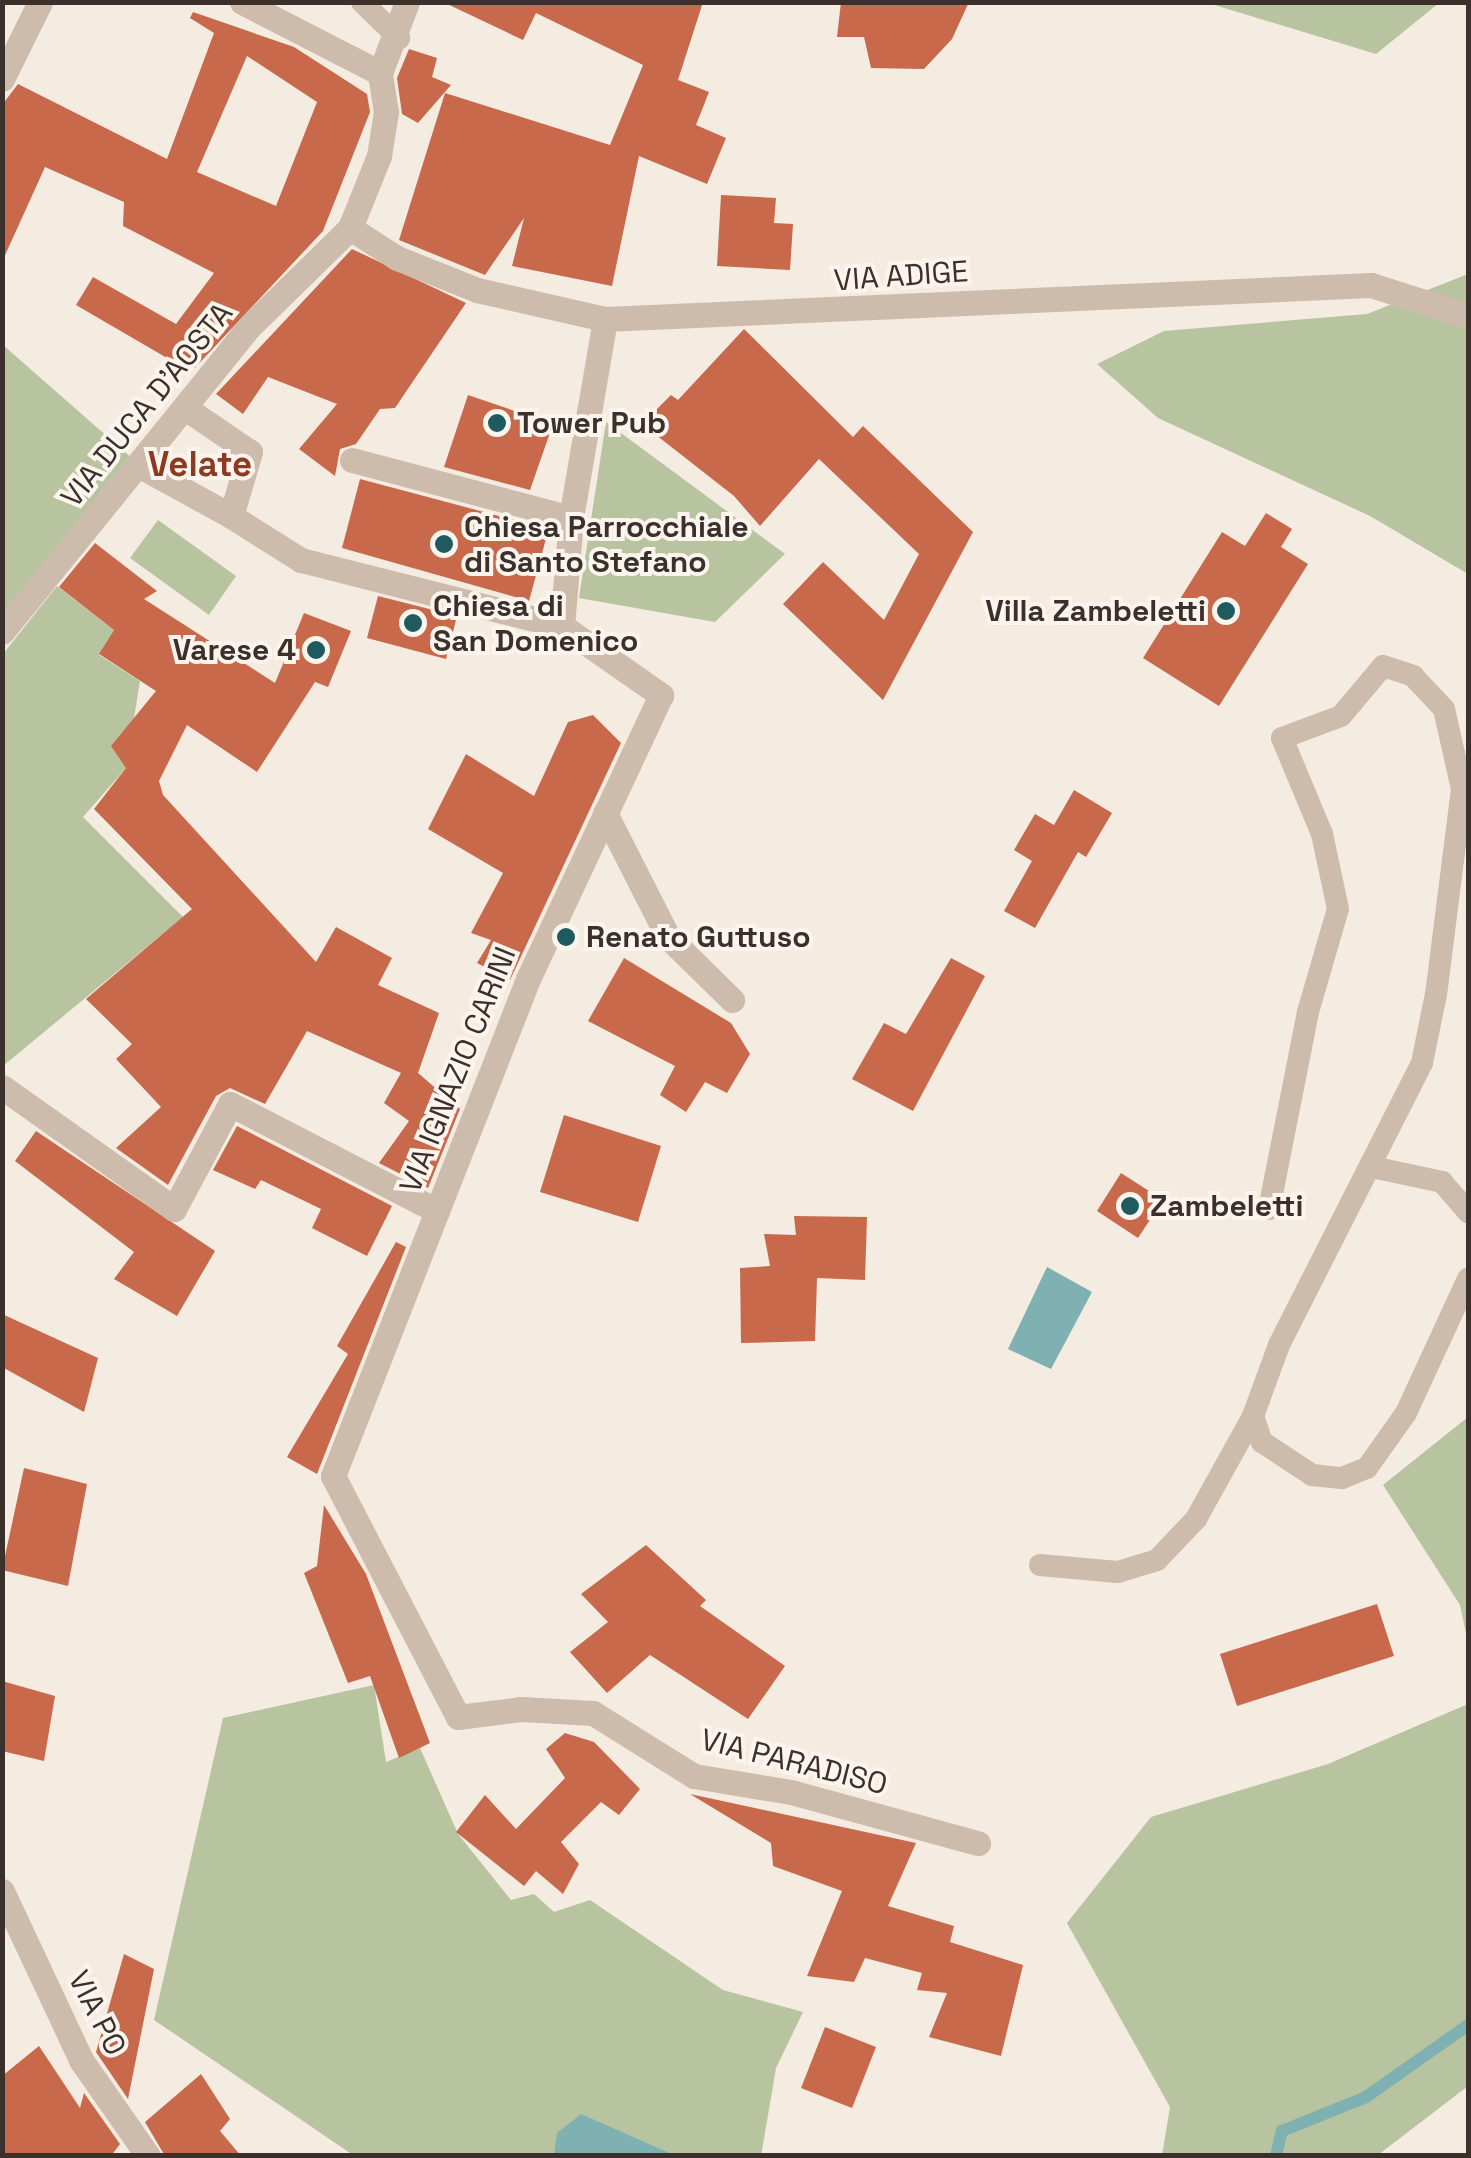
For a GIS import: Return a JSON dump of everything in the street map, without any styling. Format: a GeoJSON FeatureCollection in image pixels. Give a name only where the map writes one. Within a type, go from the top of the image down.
{"type":"FeatureCollection","features":[{"type":"Feature","properties":{"kind":"street"},"geometry":{"type":"LineString","coordinates":[[2,78],[40,2]]}},
{"type":"Feature","properties":{"kind":"street"},"geometry":{"type":"LineString","coordinates":[[350,228],[379,156],[386,112],[380,74],[400,38],[407,2]]}},
{"type":"Feature","properties":{"kind":"street"},"geometry":{"type":"LineString","coordinates":[[245,3],[380,74]]}},
{"type":"Feature","properties":{"kind":"street","name":"VIA ADIGE"},"geometry":{"type":"LineString","coordinates":[[350,228],[397,258],[477,290],[605,320],[1370,284],[1468,316]]}},
{"type":"Feature","properties":{"kind":"street","name":"VIA DUCA D'AOSTA"},"geometry":{"type":"LineString","coordinates":[[2,632],[142,467],[250,326],[350,228]]}},
{"type":"Feature","properties":{"kind":"street"},"geometry":{"type":"LineString","coordinates":[[142,467],[301,560],[562,626],[570,518],[605,320]]}},
{"type":"Feature","properties":{"kind":"street"},"geometry":{"type":"LineString","coordinates":[[188,410],[250,452],[231,516]]}},
{"type":"Feature","properties":{"kind":"street"},"geometry":{"type":"LineString","coordinates":[[352,460],[570,518]]}},
{"type":"Feature","properties":{"kind":"street","name":"VIA IGNAZIO CARINI"},"geometry":{"type":"LineString","coordinates":[[333,1476],[528,979],[660,695],[562,626]]}},
{"type":"Feature","properties":{"kind":"street"},"geometry":{"type":"LineString","coordinates":[[605,813],[668,937],[732,1000]]}},
{"type":"Feature","properties":{"kind":"street"},"geometry":{"type":"LineString","coordinates":[[2,1086],[174,1209],[230,1104],[436,1211]]}},
{"type":"Feature","properties":{"kind":"street","name":"VIA PARADISO"},"geometry":{"type":"LineString","coordinates":[[333,1476],[458,1716],[521,1709],[593,1713],[694,1776],[791,1792],[978,1843]]}},
{"type":"Feature","properties":{"kind":"street","name":"VIA PO"},"geometry":{"type":"LineString","coordinates":[[2,1891],[81,2060],[148,2156]]}},
{"type":"Feature","properties":{"kind":"lane"},"geometry":{"type":"LineString","coordinates":[[362,2],[400,38]]}},
{"type":"Feature","properties":{"kind":"lane"},"geometry":{"type":"LineString","coordinates":[[1040,1565],[1118,1572],[1157,1560],[1196,1519],[1252,1416],[1279,1345],[1422,1063],[1462,789],[1444,709],[1414,676],[1383,666],[1341,716],[1282,738],[1322,834],[1338,908],[1308,1012],[1269,1209]]}},
{"type":"Feature","properties":{"kind":"lane"},"geometry":{"type":"LineString","coordinates":[[1372,1166],[1442,1182],[1468,1212]]}},
{"type":"Feature","properties":{"kind":"lane"},"geometry":{"type":"LineString","coordinates":[[1252,1416],[1262,1442],[1312,1476],[1342,1478],[1367,1468],[1406,1413],[1468,1279]]}},
{"type":"Feature","properties":{"kind":"green space"},"geometry":{"type":"Polygon","coordinates":[[[1208,3],[1439,3],[1376,54],[1208,3]]]}},
{"type":"Feature","properties":{"kind":"green space"},"geometry":{"type":"Polygon","coordinates":[[[1468,274],[1468,574],[1370,516],[1158,418],[1097,364],[1164,331],[1367,314],[1468,274]]]}},
{"type":"Feature","properties":{"kind":"green space"},"geometry":{"type":"Polygon","coordinates":[[[3,345],[142,467],[3,632],[3,345]]]}},
{"type":"Feature","properties":{"kind":"green space"},"geometry":{"type":"Polygon","coordinates":[[[606,422],[785,554],[715,622],[579,598],[606,422]]]}},
{"type":"Feature","properties":{"kind":"green space"},"geometry":{"type":"Polygon","coordinates":[[[158,520],[236,576],[209,615],[130,558],[158,520]]]}},
{"type":"Feature","properties":{"kind":"green space"},"geometry":{"type":"Polygon","coordinates":[[[57,586],[114,630],[99,655],[140,681],[126,768],[83,817],[183,917],[3,1066],[3,654],[57,586]]]}},
{"type":"Feature","properties":{"kind":"green space"},"geometry":{"type":"Polygon","coordinates":[[[1468,1417],[1468,1643],[1460,1605],[1383,1485],[1468,1417]]]}},
{"type":"Feature","properties":{"kind":"green space"},"geometry":{"type":"Polygon","coordinates":[[[374,1685],[386,1762],[420,1748],[458,1834],[511,1900],[534,1894],[554,1912],[590,1900],[723,1990],[803,2012],[776,2068],[761,2156],[353,2155],[154,2020],[223,1718],[374,1685]]]}},
{"type":"Feature","properties":{"kind":"green space"},"geometry":{"type":"Polygon","coordinates":[[[1468,1704],[1468,2086],[1378,2155],[1162,2155],[1170,2107],[1067,1923],[1151,1817],[1328,1764],[1468,1704]]]}},
{"type":"Feature","properties":{"kind":"water"},"geometry":{"type":"Polygon","coordinates":[[[1047,1267],[1092,1292],[1051,1369],[1008,1349],[1047,1267]]]}},
{"type":"Feature","properties":{"kind":"water"},"geometry":{"type":"Polygon","coordinates":[[[581,2114],[674,2155],[554,2155],[557,2133],[581,2114]]]}},
{"type":"Feature","properties":{"kind":"building"},"geometry":{"type":"Polygon","coordinates":[[[443,2],[703,2],[678,80],[709,92],[696,125],[726,138],[707,184],[639,156],[612,286],[512,266],[524,218],[485,275],[399,240],[445,93],[610,145],[643,65],[536,13],[523,40],[443,2]]]}},
{"type":"Feature","properties":{"kind":"building"},"geometry":{"type":"Polygon","coordinates":[[[841,2],[969,2],[952,39],[924,69],[871,68],[864,37],[837,37],[841,2]]]}},
{"type":"Feature","properties":{"kind":"building"},"geometry":{"type":"Polygon","coordinates":[[[193,12],[294,47],[367,94],[370,112],[323,231],[191,372],[76,305],[93,277],[176,324],[214,273],[123,226],[124,202],[45,167],[2,262],[2,105],[18,84],[167,159],[214,33],[190,18],[193,12]],[[247,56],[197,172],[276,206],[317,102],[247,56]]]}},
{"type":"Feature","properties":{"kind":"building"},"geometry":{"type":"Polygon","coordinates":[[[409,49],[437,58],[432,77],[451,85],[418,123],[402,114],[397,78],[409,49]]]}},
{"type":"Feature","properties":{"kind":"building"},"geometry":{"type":"Polygon","coordinates":[[[721,195],[776,198],[774,223],[793,224],[790,270],[717,266],[721,195]]]}},
{"type":"Feature","properties":{"kind":"building"},"geometry":{"type":"Polygon","coordinates":[[[352,249],[466,303],[395,408],[380,409],[356,444],[340,449],[335,476],[299,449],[337,404],[268,377],[243,414],[216,394],[352,249]]]}},
{"type":"Feature","properties":{"kind":"building"},"geometry":{"type":"Polygon","coordinates":[[[744,329],[853,437],[863,426],[973,532],[883,700],[783,604],[823,562],[884,620],[919,554],[819,459],[760,526],[734,496],[642,424],[671,395],[678,400],[744,329]]]}},
{"type":"Feature","properties":{"kind":"building"},"geometry":{"type":"Polygon","coordinates":[[[468,395],[553,424],[530,490],[444,467],[468,395]]]}},
{"type":"Feature","properties":{"kind":"building","name":"Chiesa Parrocchiale di Santo Stefano"},"geometry":{"type":"Polygon","coordinates":[[[360,479],[533,525],[547,535],[529,601],[342,548],[360,479]]]}},
{"type":"Feature","properties":{"kind":"building","name":"Villa Zambeletti"},"geometry":{"type":"Polygon","coordinates":[[[1266,513],[1292,529],[1281,547],[1308,564],[1219,706],[1143,658],[1222,532],[1245,546],[1266,513]]]}},
{"type":"Feature","properties":{"kind":"building"},"geometry":{"type":"Polygon","coordinates":[[[95,543],[157,591],[144,599],[275,683],[304,613],[351,631],[328,687],[315,682],[257,772],[187,725],[159,781],[163,795],[316,962],[336,927],[392,958],[378,985],[439,1013],[418,1073],[460,1109],[428,1188],[379,1163],[409,1121],[384,1103],[401,1073],[307,1031],[265,1104],[230,1088],[216,1096],[168,1185],[116,1148],[161,1107],[116,1059],[132,1044],[86,999],[192,909],[94,809],[126,768],[111,746],[156,691],[99,654],[114,630],[59,587],[95,543]]]}},
{"type":"Feature","properties":{"kind":"building","name":"Chiesa di San Domenico"},"geometry":{"type":"Polygon","coordinates":[[[378,596],[457,616],[446,659],[367,638],[378,596]]]}},
{"type":"Feature","properties":{"kind":"building"},"geometry":{"type":"Polygon","coordinates":[[[593,715],[621,743],[510,980],[477,963],[491,940],[471,933],[503,873],[428,829],[466,754],[534,796],[568,722],[593,715]]]}},
{"type":"Feature","properties":{"kind":"building"},"geometry":{"type":"Polygon","coordinates":[[[1074,790],[1112,813],[1086,857],[1078,852],[1035,928],[1004,911],[1032,861],[1014,850],[1035,814],[1054,825],[1074,790]]]}},
{"type":"Feature","properties":{"kind":"building"},"geometry":{"type":"Polygon","coordinates":[[[624,958],[731,1023],[750,1054],[727,1093],[705,1082],[686,1112],[660,1095],[675,1066],[588,1021],[624,958]]]}},
{"type":"Feature","properties":{"kind":"building"},"geometry":{"type":"Polygon","coordinates":[[[951,958],[985,976],[913,1111],[852,1079],[884,1023],[906,1034],[951,958]]]}},
{"type":"Feature","properties":{"kind":"building"},"geometry":{"type":"Polygon","coordinates":[[[564,1115],[661,1146],[638,1222],[540,1192],[564,1115]]]}},
{"type":"Feature","properties":{"kind":"building"},"geometry":{"type":"Polygon","coordinates":[[[237,1126],[392,1206],[367,1256],[312,1228],[321,1209],[261,1180],[255,1189],[213,1170],[237,1126]]]}},
{"type":"Feature","properties":{"kind":"building"},"geometry":{"type":"Polygon","coordinates":[[[36,1131],[215,1251],[177,1316],[114,1279],[134,1252],[15,1161],[36,1131]]]}},
{"type":"Feature","properties":{"kind":"building","name":"Zambeletti"},"geometry":{"type":"Polygon","coordinates":[[[1121,1173],[1163,1200],[1138,1238],[1097,1211],[1121,1173]]]}},
{"type":"Feature","properties":{"kind":"building"},"geometry":{"type":"Polygon","coordinates":[[[794,1216],[867,1217],[865,1280],[817,1278],[815,1341],[741,1343],[740,1268],[770,1266],[764,1234],[796,1235],[794,1216]]]}},
{"type":"Feature","properties":{"kind":"building"},"geometry":{"type":"Polygon","coordinates":[[[396,1242],[406,1247],[317,1474],[287,1457],[348,1354],[337,1346],[396,1242]]]}},
{"type":"Feature","properties":{"kind":"building"},"geometry":{"type":"Polygon","coordinates":[[[2,1314],[98,1358],[84,1412],[2,1367],[2,1314]]]}},
{"type":"Feature","properties":{"kind":"building"},"geometry":{"type":"Polygon","coordinates":[[[24,1468],[87,1484],[68,1586],[2,1570],[24,1468]]]}},
{"type":"Feature","properties":{"kind":"building"},"geometry":{"type":"Polygon","coordinates":[[[324,1505],[366,1574],[430,1743],[399,1758],[370,1676],[348,1683],[304,1573],[317,1566],[324,1505]]]}},
{"type":"Feature","properties":{"kind":"building"},"geometry":{"type":"Polygon","coordinates":[[[646,1545],[706,1600],[700,1606],[785,1666],[748,1719],[650,1655],[607,1693],[570,1652],[608,1622],[581,1594],[646,1545]]]}},
{"type":"Feature","properties":{"kind":"building"},"geometry":{"type":"Polygon","coordinates":[[[1377,1604],[1394,1656],[1237,1706],[1220,1654],[1377,1604]]]}},
{"type":"Feature","properties":{"kind":"building"},"geometry":{"type":"Polygon","coordinates":[[[2,1681],[55,1696],[44,1761],[2,1751],[2,1681]]]}},
{"type":"Feature","properties":{"kind":"building"},"geometry":{"type":"Polygon","coordinates":[[[565,1733],[594,1742],[640,1789],[619,1815],[601,1802],[561,1842],[579,1864],[563,1894],[536,1871],[524,1886],[456,1832],[485,1795],[516,1829],[565,1778],[546,1749],[565,1733]]]}},
{"type":"Feature","properties":{"kind":"building"},"geometry":{"type":"Polygon","coordinates":[[[690,1794],[916,1843],[888,1906],[954,1926],[950,1942],[1023,1965],[1001,2056],[929,2037],[947,1993],[917,1990],[922,1973],[865,1958],[854,1982],[807,1976],[842,1891],[773,1866],[771,1843],[690,1794]]]}},
{"type":"Feature","properties":{"kind":"building"},"geometry":{"type":"Polygon","coordinates":[[[124,1954],[154,1969],[128,2099],[96,2052],[124,1954]]]}},
{"type":"Feature","properties":{"kind":"building"},"geometry":{"type":"Polygon","coordinates":[[[825,2027],[876,2047],[852,2108],[801,2088],[825,2027]]]}},
{"type":"Feature","properties":{"kind":"building"},"geometry":{"type":"Polygon","coordinates":[[[39,2046],[80,2108],[84,2093],[120,2144],[111,2156],[2,2156],[2,2076],[39,2046]]]}},
{"type":"Feature","properties":{"kind":"building"},"geometry":{"type":"Polygon","coordinates":[[[201,2074],[230,2119],[220,2131],[241,2156],[165,2156],[145,2122],[201,2074]]]}},
{"type":"Feature","properties":{"kind":"waterway"},"geometry":{"type":"LineString","coordinates":[[1276,2156],[1282,2131],[1366,2097],[1468,2025]]}},
{"type":"Feature","properties":{"kind":"place","name":"Tower Pub"},"geometry":{"type":"Point","coordinates":[497,423]}},
{"type":"Feature","properties":{"kind":"place","name":"Chiesa Parrocchiale di Santo Stefano"},"geometry":{"type":"Point","coordinates":[444,544]}},
{"type":"Feature","properties":{"kind":"place","name":"Villa Zambeletti"},"geometry":{"type":"Point","coordinates":[1226,611]}},
{"type":"Feature","properties":{"kind":"place","name":"Chiesa di San Domenico"},"geometry":{"type":"Point","coordinates":[413,623]}},
{"type":"Feature","properties":{"kind":"place","name":"Varese 4"},"geometry":{"type":"Point","coordinates":[316,650]}},
{"type":"Feature","properties":{"kind":"place","name":"Renato Guttuso"},"geometry":{"type":"Point","coordinates":[566,937]}},
{"type":"Feature","properties":{"kind":"place","name":"Zambeletti"},"geometry":{"type":"Point","coordinates":[1130,1206]}},
{"type":"Feature","properties":{"kind":"district","name":"Velate"},"geometry":{"type":"Point","coordinates":[200,464]}}]}
